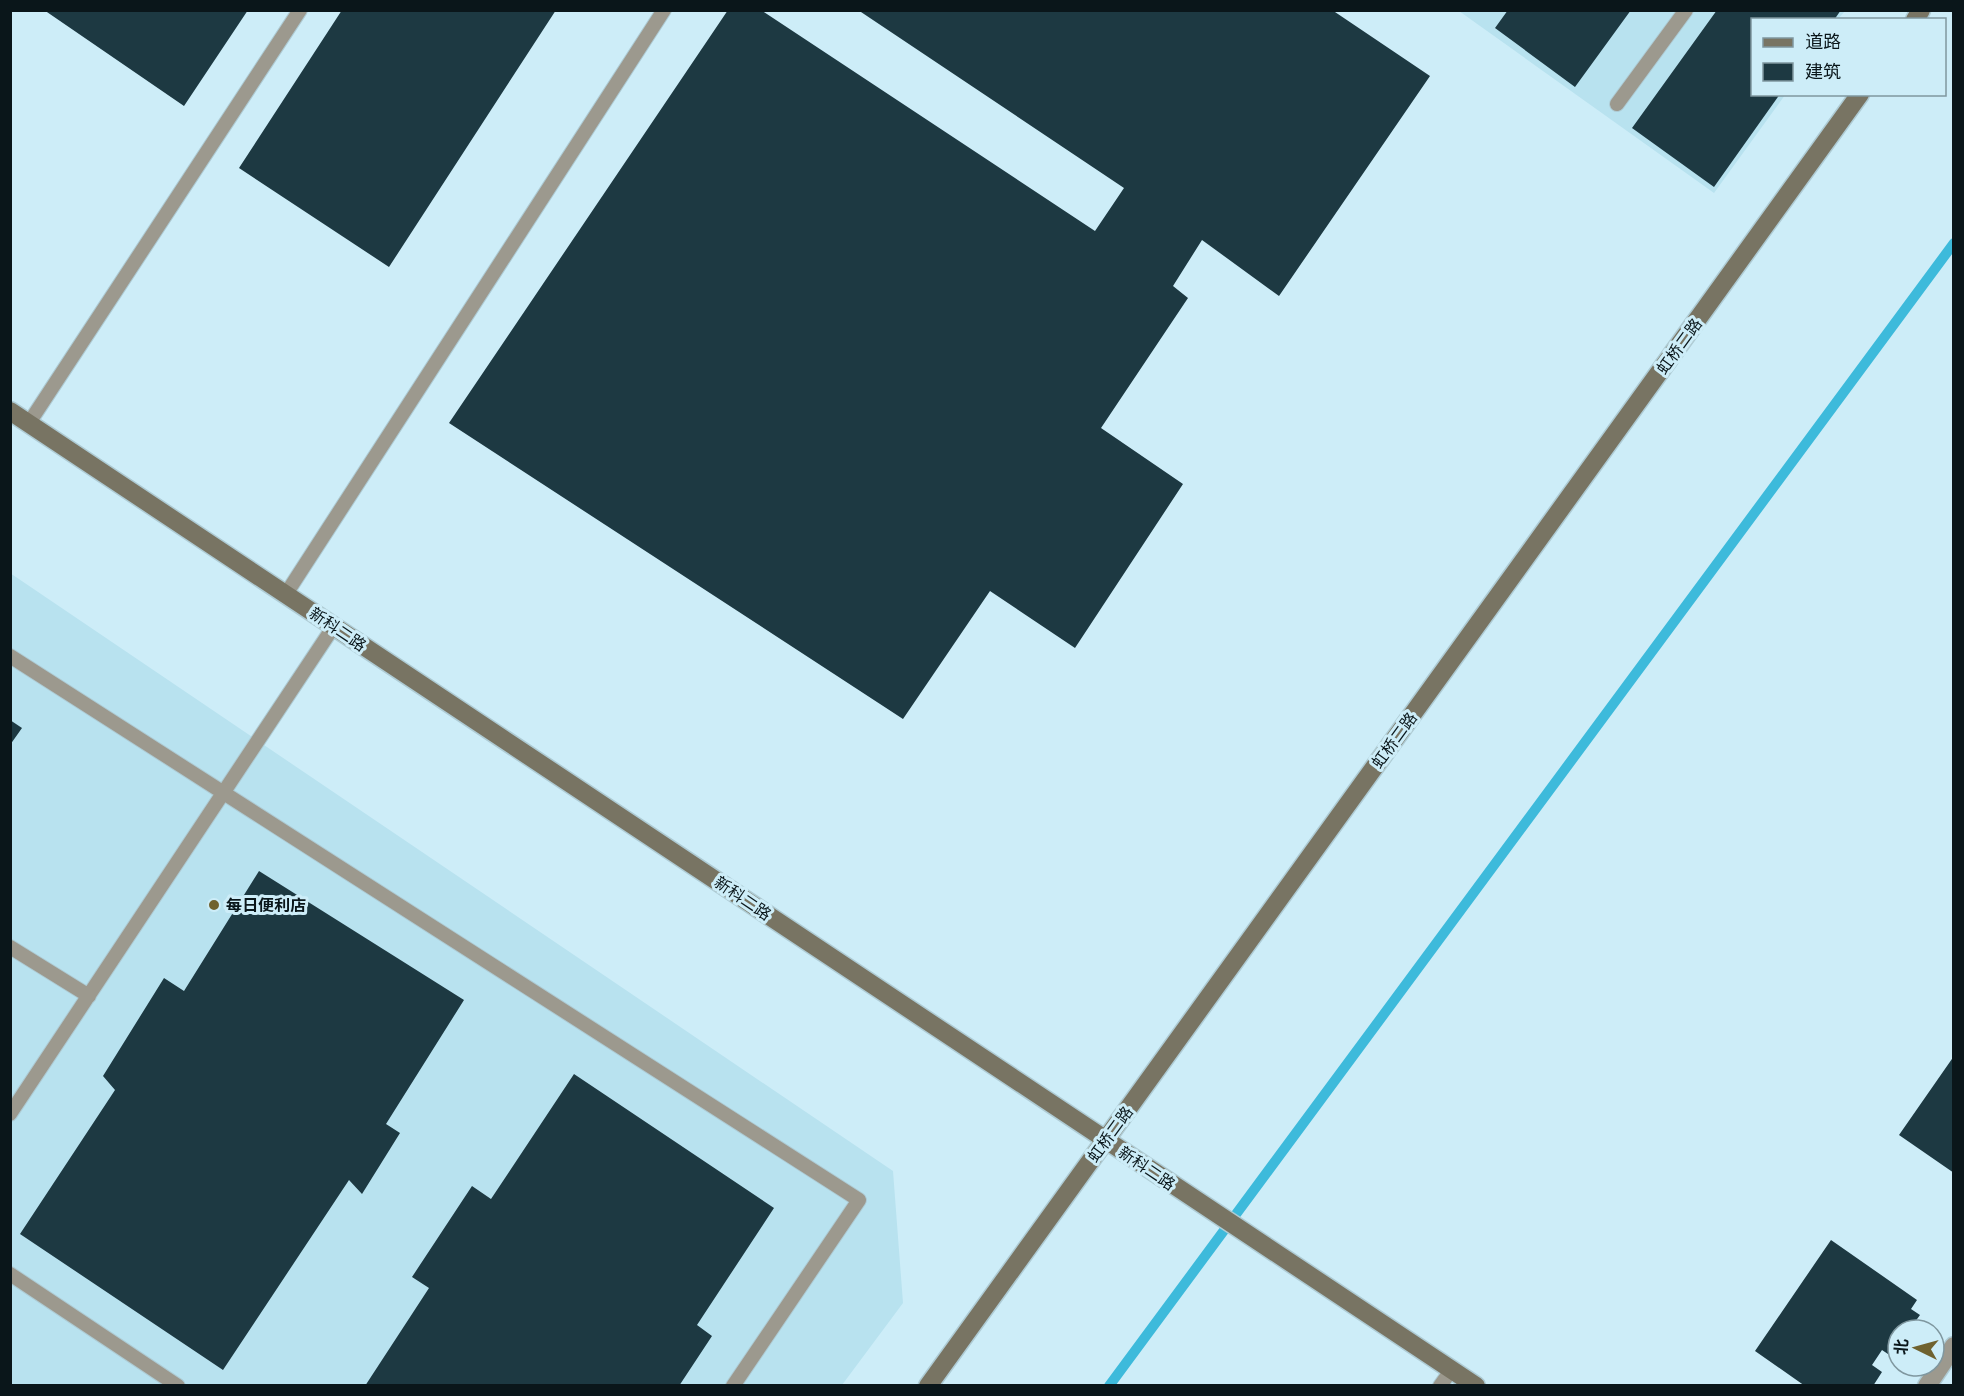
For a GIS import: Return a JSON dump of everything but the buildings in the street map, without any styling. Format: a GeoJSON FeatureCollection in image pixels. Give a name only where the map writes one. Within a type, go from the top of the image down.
{"type":"FeatureCollection","features":[{"type":"Feature","properties":{"kind":"street","name":"虹桥二路"},"geometry":{"type":"LineString","coordinates":[[928,1386],[1859,96]]}},
{"type":"Feature","properties":{"kind":"street","name":"新科二路"},"geometry":{"type":"LineString","coordinates":[[10,411],[1476,1386]]}},
{"type":"Feature","properties":{"kind":"street"},"geometry":{"type":"LineString","coordinates":[[1927,1386],[1953,1346]]}},
{"type":"Feature","properties":{"kind":"lane"},"geometry":{"type":"LineString","coordinates":[[30,423],[300,10]]}},
{"type":"Feature","properties":{"kind":"lane"},"geometry":{"type":"LineString","coordinates":[[286,594],[664,10]]}},
{"type":"Feature","properties":{"kind":"lane"},"geometry":{"type":"LineString","coordinates":[[1617,104],[1686,10]]}},
{"type":"Feature","properties":{"kind":"lane"},"geometry":{"type":"LineString","coordinates":[[10,1114],[334,626]]}},
{"type":"Feature","properties":{"kind":"lane"},"geometry":{"type":"LineString","coordinates":[[10,656],[859,1200],[733,1386]]}},
{"type":"Feature","properties":{"kind":"lane"},"geometry":{"type":"LineString","coordinates":[[10,947],[89,996]]}},
{"type":"Feature","properties":{"kind":"lane"},"geometry":{"type":"LineString","coordinates":[[10,1274],[178,1386]]}},
{"type":"Feature","properties":{"kind":"lane"},"geometry":{"type":"LineString","coordinates":[[1440,1386],[1452,1369]]}},
{"type":"Feature","properties":{"kind":"shaded area"},"geometry":{"type":"Polygon","coordinates":[[[1459,11],[1845,11],[1839,18],[1751,18],[1751,96],[1784,96],[1714,193],[1459,11]]]}},
{"type":"Feature","properties":{"kind":"shaded area"},"geometry":{"type":"Polygon","coordinates":[[[10,573],[893,1171],[903,1303],[842,1385],[11,1385],[10,573]]]}},
{"type":"Feature","properties":{"kind":"waterway"},"geometry":{"type":"LineString","coordinates":[[1109,1386],[1954,243]]}},
{"type":"Feature","properties":{"kind":"place","name":"每日便利店"},"geometry":{"type":"Point","coordinates":[214,905]}}]}
